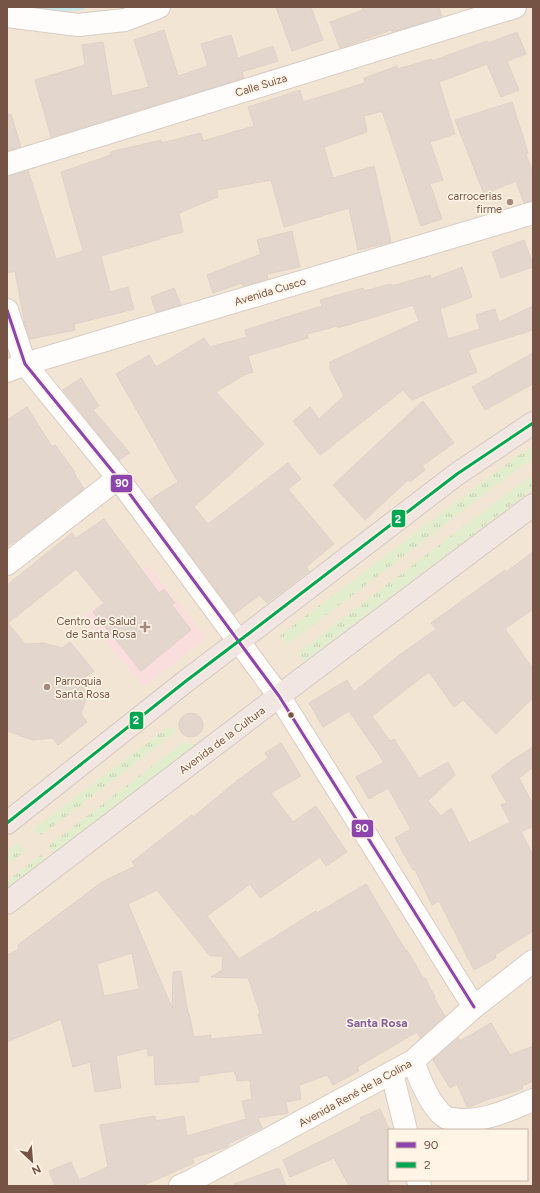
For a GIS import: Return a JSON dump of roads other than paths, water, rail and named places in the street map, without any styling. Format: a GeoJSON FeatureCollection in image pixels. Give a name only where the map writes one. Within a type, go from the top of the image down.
{"type":"FeatureCollection","features":[{"type":"Feature","properties":{"kind":"highway"},"geometry":{"type":"LineString","coordinates":[[7,823],[174,690],[457,474],[533,423]]}},
{"type":"Feature","properties":{"kind":"highway","name":"Avenida de la Cultura"},"geometry":{"type":"LineString","coordinates":[[7,903],[533,505]]}},
{"type":"Feature","properties":{"kind":"street"},"geometry":{"type":"LineString","coordinates":[[7,16],[78,25],[125,20],[159,7]]}},
{"type":"Feature","properties":{"kind":"street","name":"Calle Suiza"},"geometry":{"type":"LineString","coordinates":[[7,164],[515,7]]}},
{"type":"Feature","properties":{"kind":"street","name":"Avenida Cusco"},"geometry":{"type":"LineString","coordinates":[[16,367],[533,213]]}},
{"type":"Feature","properties":{"kind":"street"},"geometry":{"type":"LineString","coordinates":[[7,310],[16,367],[118,478],[279,696],[474,1007]]}},
{"type":"Feature","properties":{"kind":"street"},"geometry":{"type":"LineString","coordinates":[[7,564],[118,478]]}},
{"type":"Feature","properties":{"kind":"street","name":"Avenida René de la Colina"},"geometry":{"type":"LineString","coordinates":[[188,1184],[413,1061],[474,1007],[533,961]]}},
{"type":"Feature","properties":{"kind":"street"},"geometry":{"type":"LineString","coordinates":[[413,1061],[419,1078],[435,1108],[446,1118],[460,1120],[475,1119],[496,1114],[533,1100]]}},
{"type":"Feature","properties":{"kind":"street"},"geometry":{"type":"LineString","coordinates":[[392,1073],[406,1129]]}},
{"type":"Feature","properties":{"kind":"waterway"},"geometry":{"type":"LineString","coordinates":[[41,7],[53,10],[82,7]]}},
{"type":"Feature","properties":{"kind":"place","name":"carrocerias firme"},"geometry":{"type":"Point","coordinates":[510,202]}},
{"type":"Feature","properties":{"kind":"place","name":"Centro de Salud de Santa Rosa"},"geometry":{"type":"Point","coordinates":[145,627]}},
{"type":"Feature","properties":{"kind":"place","name":"Parroquia Santa Rosa"},"geometry":{"type":"Point","coordinates":[47,687]}},
{"type":"Feature","properties":{"kind":"district","name":"Santa Rosa"},"geometry":{"type":"Point","coordinates":[377,1023]}}]}
